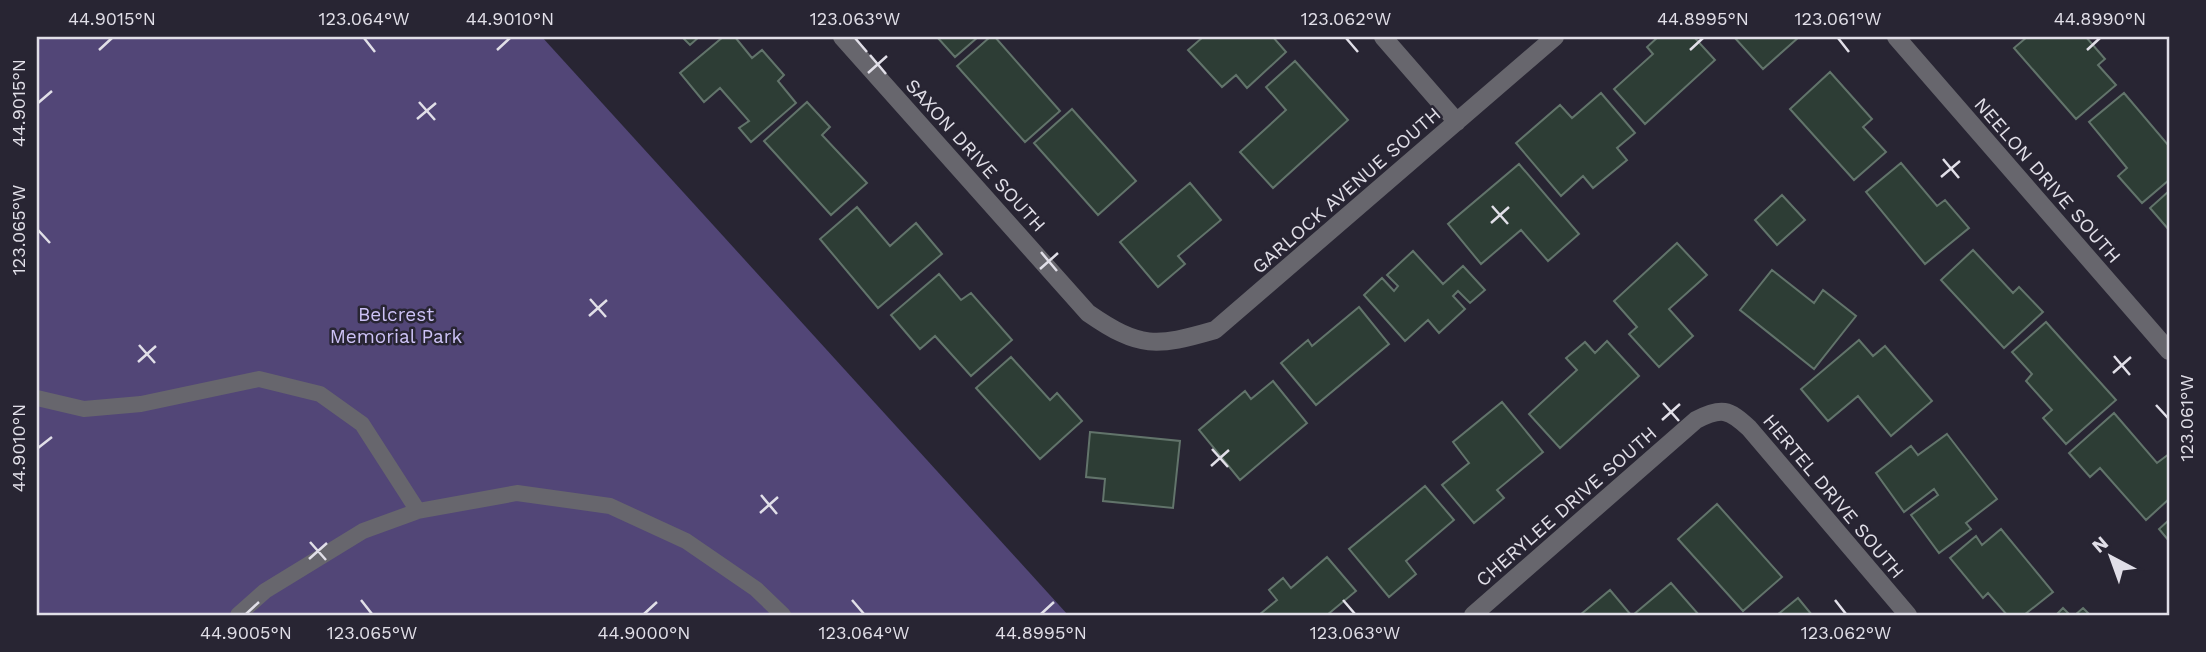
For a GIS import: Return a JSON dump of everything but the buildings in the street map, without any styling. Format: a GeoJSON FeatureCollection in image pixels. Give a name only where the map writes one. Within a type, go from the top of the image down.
{"type":"FeatureCollection","features":[{"type":"Feature","properties":{"kind":"street","name":"SAXON DRIVE SOUTH"},"geometry":{"type":"LineString","coordinates":[[842,37],[1088,313],[1117,334],[1149,343]]}},
{"type":"Feature","properties":{"kind":"street"},"geometry":{"type":"LineString","coordinates":[[1383,37],[1457,122]]}},
{"type":"Feature","properties":{"kind":"street","name":"GARLOCK AVENUE SOUTH"},"geometry":{"type":"LineString","coordinates":[[1149,343],[1183,339],[1215,330],[1555,37]]}},
{"type":"Feature","properties":{"kind":"street","name":"NEELON DRIVE SOUTH"},"geometry":{"type":"LineString","coordinates":[[1896,37],[2169,351]]}},
{"type":"Feature","properties":{"kind":"street","name":"CHERYLEE DRIVE SOUTH"},"geometry":{"type":"LineString","coordinates":[[1473,615],[1696,420],[1711,412],[1723,411]]}},
{"type":"Feature","properties":{"kind":"street","name":"HERTEL DRIVE SOUTH"},"geometry":{"type":"LineString","coordinates":[[1723,411],[1736,415],[1749,428],[1908,615]]}},
{"type":"Feature","properties":{"kind":"lane"},"geometry":{"type":"LineString","coordinates":[[37,398],[84,409],[141,404],[260,379],[320,394],[362,424],[418,511]]}},
{"type":"Feature","properties":{"kind":"lane"},"geometry":{"type":"LineString","coordinates":[[238,615],[265,591],[363,531],[418,511],[517,493],[610,506],[686,541],[756,589],[783,615]]}},
{"type":"Feature","properties":{"kind":"green space","name":"Belcrest Memorial Park"},"geometry":{"type":"Polygon","coordinates":[[[37,37],[542,37],[1068,615],[37,615],[37,37]]]}}]}
